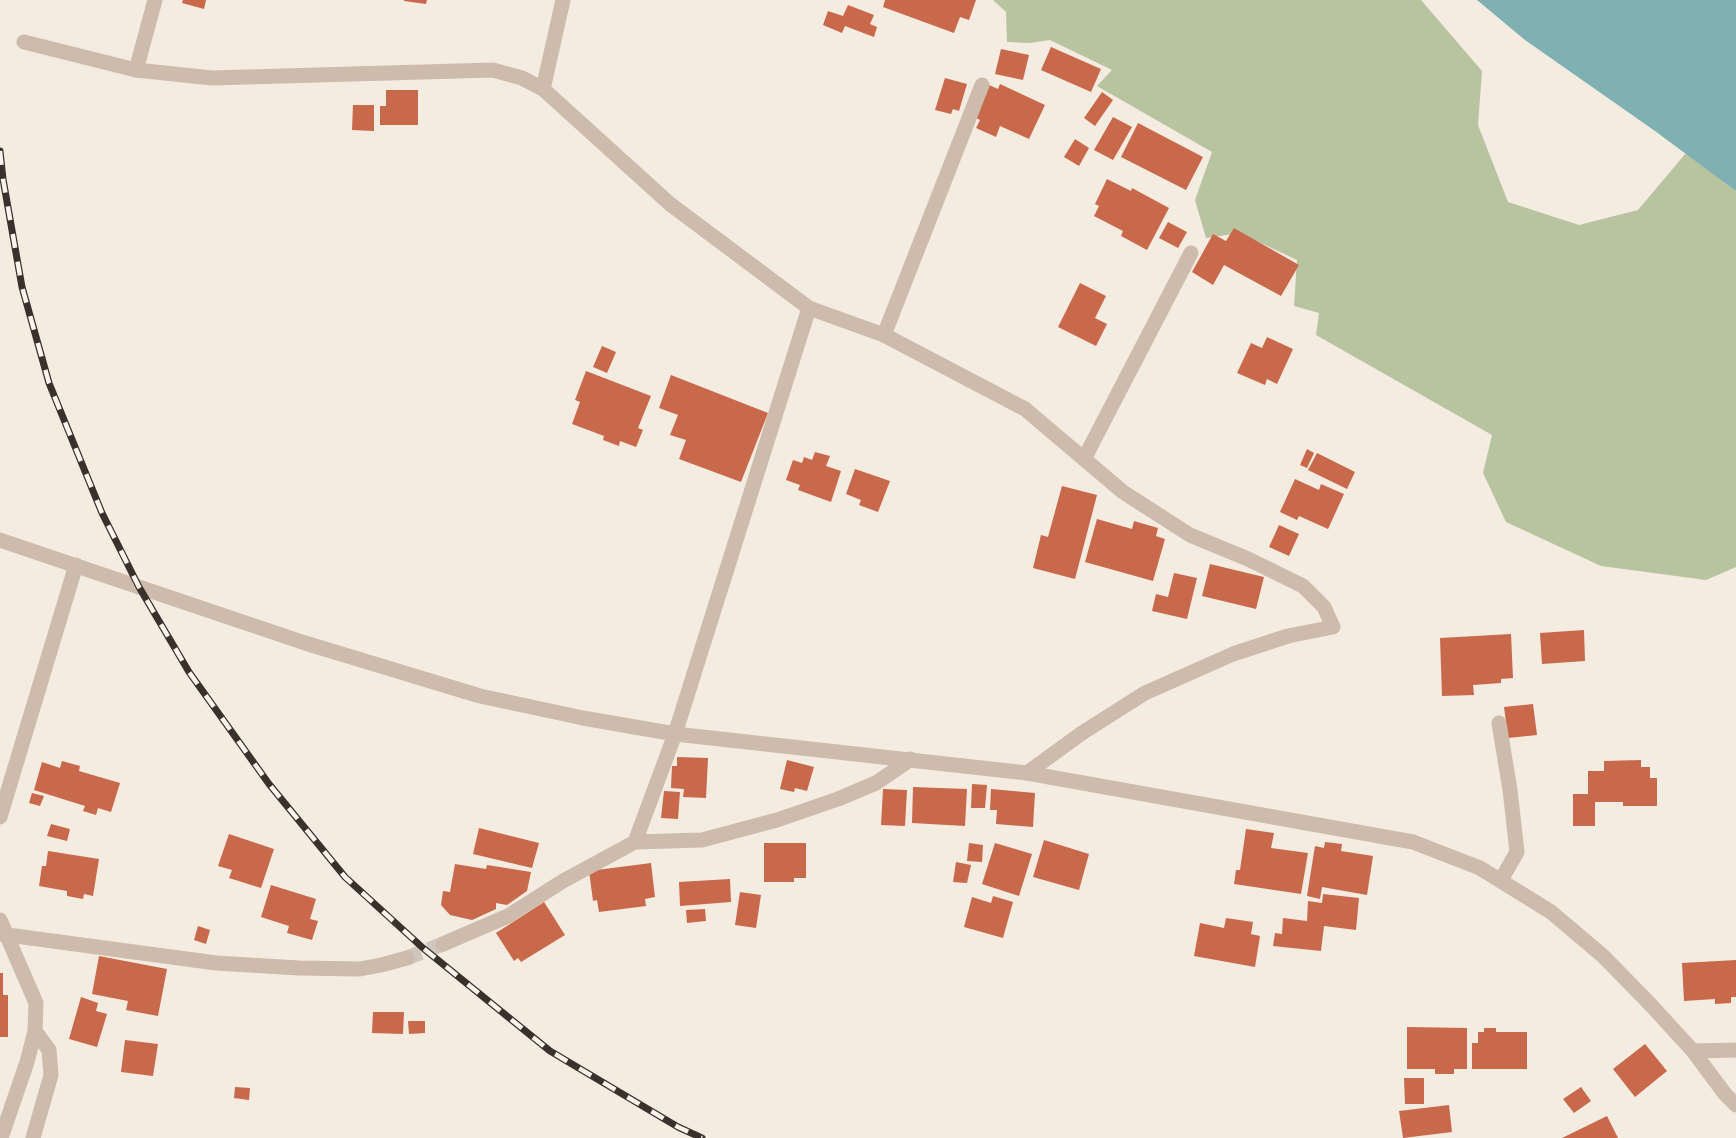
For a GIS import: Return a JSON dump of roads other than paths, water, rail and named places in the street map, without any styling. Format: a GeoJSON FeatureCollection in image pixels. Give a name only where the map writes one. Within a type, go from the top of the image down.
{"type":"FeatureCollection","features":[{"type":"Feature","properties":{"kind":"street"},"geometry":{"type":"LineString","coordinates":[[136,70],[155,0]]}},
{"type":"Feature","properties":{"kind":"street"},"geometry":{"type":"LineString","coordinates":[[543,89],[563,0]]}},
{"type":"Feature","properties":{"kind":"street"},"geometry":{"type":"LineString","coordinates":[[24,42],[136,70],[212,78],[493,70],[522,78],[543,89],[670,204],[809,308],[885,335],[1025,409],[1123,492],[1190,535],[1248,559],[1303,586],[1324,607],[1333,627],[1288,636],[1233,654],[1145,693],[1082,733],[1027,773]]}},
{"type":"Feature","properties":{"kind":"street"},"geometry":{"type":"LineString","coordinates":[[885,335],[981,85]]}},
{"type":"Feature","properties":{"kind":"street"},"geometry":{"type":"LineString","coordinates":[[1084,459],[1191,253]]}},
{"type":"Feature","properties":{"kind":"street"},"geometry":{"type":"LineString","coordinates":[[634,842],[675,734],[809,308]]}},
{"type":"Feature","properties":{"kind":"street"},"geometry":{"type":"LineString","coordinates":[[0,540],[305,643],[480,696],[583,718],[675,734],[1027,773],[1413,842],[1480,868],[1551,912],[1603,956],[1650,1004],[1693,1051],[1736,1105]]}},
{"type":"Feature","properties":{"kind":"street"},"geometry":{"type":"LineString","coordinates":[[0,817],[76,565]]}},
{"type":"Feature","properties":{"kind":"street"},"geometry":{"type":"LineString","coordinates":[[1499,723],[1517,852],[1501,880]]}},
{"type":"Feature","properties":{"kind":"street"},"geometry":{"type":"LineString","coordinates":[[443,944],[508,916],[563,881],[634,842],[702,840],[777,820],[876,783],[911,759]]}},
{"type":"Feature","properties":{"kind":"street"},"geometry":{"type":"LineString","coordinates":[[2,929],[228,964],[360,969],[407,958]]}},
{"type":"Feature","properties":{"kind":"street"},"geometry":{"type":"LineString","coordinates":[[1,1138],[27,1062],[34,1031],[36,1003],[2,929]]}},
{"type":"Feature","properties":{"kind":"street"},"geometry":{"type":"LineString","coordinates":[[33,1138],[51,1075],[49,1050],[34,1031]]}},
{"type":"Feature","properties":{"kind":"street"},"geometry":{"type":"LineString","coordinates":[[1693,1051],[1736,1050]]}},
{"type":"Feature","properties":{"kind":"water"},"geometry":{"type":"Polygon","coordinates":[[[1477,0],[1736,0],[1736,191],[1525,40],[1477,0]]]}},
{"type":"Feature","properties":{"kind":"tunnel"},"geometry":{"type":"LineString","coordinates":[[407,958],[443,944]]}},
{"type":"Feature","properties":{"kind":"railway"},"geometry":{"type":"LineString","coordinates":[[0,151],[22,287],[49,383],[102,513],[139,587],[189,672],[269,784],[345,877],[423,948],[550,1051],[678,1127],[702,1138]]}}]}
